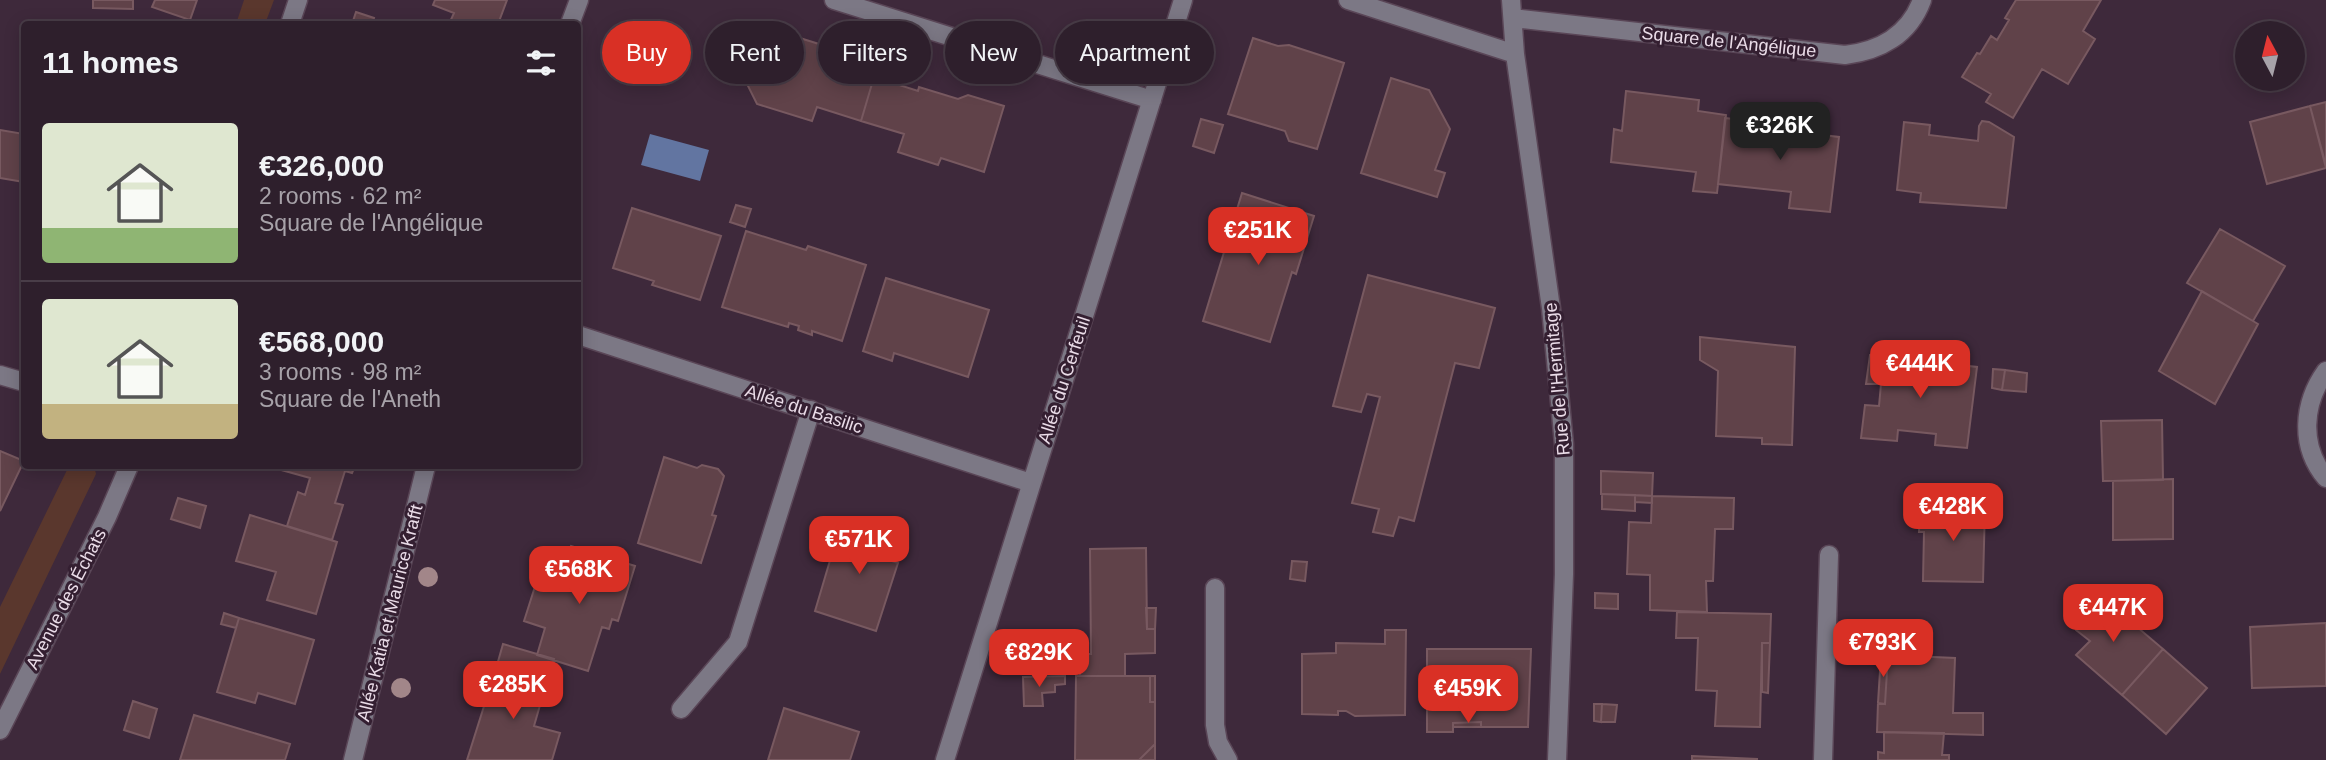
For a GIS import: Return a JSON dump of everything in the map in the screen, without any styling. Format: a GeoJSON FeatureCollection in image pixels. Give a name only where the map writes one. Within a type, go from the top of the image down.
{"type":"FeatureCollection","features":[{"type":"Feature","properties":{"kind":"street"},"geometry":{"type":"LineString","coordinates":[[291,21],[298,0]]}},
{"type":"Feature","properties":{"kind":"street"},"geometry":{"type":"LineString","coordinates":[[571,21],[579,0]]}},
{"type":"Feature","properties":{"kind":"street"},"geometry":{"type":"LineString","coordinates":[[834,0],[1152,100]]}},
{"type":"Feature","properties":{"kind":"street","name":"Allée du Cerfeuil"},"geometry":{"type":"LineString","coordinates":[[945,760],[1183,0]]}},
{"type":"Feature","properties":{"kind":"street"},"geometry":{"type":"LineString","coordinates":[[1348,0],[1515,54]]}},
{"type":"Feature","properties":{"kind":"street","name":"Rue de l'Hermitage"},"geometry":{"type":"LineString","coordinates":[[1511,0],[1515,54],[1551,308],[1564,444],[1564,574],[1557,760]]}},
{"type":"Feature","properties":{"kind":"street","name":"Square de l'Angélique"},"geometry":{"type":"LineString","coordinates":[[1513,18],[1845,55],[1871,50],[1894,39],[1910,23],[1922,0]]}},
{"type":"Feature","properties":{"kind":"street","name":"Allée du Basilic"},"geometry":{"type":"LineString","coordinates":[[581,336],[1031,483]]}},
{"type":"Feature","properties":{"kind":"street"},"geometry":{"type":"LineString","coordinates":[[2326,371],[2316,385],[2308,407],[2307,431],[2312,454],[2326,478]]}},
{"type":"Feature","properties":{"kind":"street"},"geometry":{"type":"LineString","coordinates":[[0,375],[21,381]]}},
{"type":"Feature","properties":{"kind":"street"},"geometry":{"type":"LineString","coordinates":[[681,709],[738,642],[811,410]]}},
{"type":"Feature","properties":{"kind":"street","name":"Avenue des Échats"},"geometry":{"type":"LineString","coordinates":[[0,730],[107,517],[128,469]]}},
{"type":"Feature","properties":{"kind":"street","name":"Allée Katia et Maurice Krafft"},"geometry":{"type":"LineString","coordinates":[[353,760],[425,469]]}},
{"type":"Feature","properties":{"kind":"street"},"geometry":{"type":"LineString","coordinates":[[1822,760],[1829,555]]}},
{"type":"Feature","properties":{"kind":"street"},"geometry":{"type":"LineString","coordinates":[[1215,589],[1215,725],[1218,742],[1228,760]]}},
{"type":"Feature","properties":{"kind":"shaded area"},"geometry":{"type":"Polygon","coordinates":[[[244,0],[274,0],[266,21],[237,21],[244,0]]]}},
{"type":"Feature","properties":{"kind":"shaded area"},"geometry":{"type":"Polygon","coordinates":[[[68,469],[95,469],[96,474],[0,674],[0,607],[68,469]]]}},
{"type":"Feature","properties":{"kind":"water"},"geometry":{"type":"Polygon","coordinates":[[[650,134],[709,150],[700,181],[641,165],[650,134]]]}},
{"type":"Feature","properties":{"kind":"building"},"geometry":{"type":"Polygon","coordinates":[[[93,0],[133,0],[133,9],[93,8],[93,0]]]}},
{"type":"Feature","properties":{"kind":"building"},"geometry":{"type":"Polygon","coordinates":[[[155,0],[197,0],[190,20],[152,7],[155,0]]]}},
{"type":"Feature","properties":{"kind":"building"},"geometry":{"type":"Polygon","coordinates":[[[435,0],[507,0],[499,21],[450,21],[454,13],[433,5],[435,0]]]}},
{"type":"Feature","properties":{"kind":"building"},"geometry":{"type":"Polygon","coordinates":[[[2016,0],[2101,0],[2083,31],[2095,39],[2068,84],[2042,69],[2013,118],[1986,102],[1991,94],[1962,77],[1991,36],[1997,40],[2009,20],[2005,18],[2016,0]]]}},
{"type":"Feature","properties":{"kind":"building"},"geometry":{"type":"Polygon","coordinates":[[[356,12],[374,18],[373,21],[353,21],[356,12]]]}},
{"type":"Feature","properties":{"kind":"building"},"geometry":{"type":"Polygon","coordinates":[[[1253,38],[1278,46],[1289,45],[1344,63],[1317,149],[1289,141],[1285,131],[1228,114],[1253,38]]]}},
{"type":"Feature","properties":{"kind":"building"},"geometry":{"type":"Polygon","coordinates":[[[804,39],[818,44],[818,84],[872,84],[861,121],[817,107],[812,121],[757,104],[748,86],[804,84],[804,39]]]}},
{"type":"Feature","properties":{"kind":"building"},"geometry":{"type":"Polygon","coordinates":[[[1391,78],[1429,90],[1450,129],[1435,170],[1445,173],[1437,197],[1361,173],[1391,78]]]}},
{"type":"Feature","properties":{"kind":"building"},"geometry":{"type":"Polygon","coordinates":[[[872,84],[896,84],[918,91],[919,87],[958,99],[968,95],[1004,106],[984,172],[941,158],[938,165],[898,152],[904,134],[861,121],[872,84]]]}},
{"type":"Feature","properties":{"kind":"building"},"geometry":{"type":"Polygon","coordinates":[[[1626,91],[1699,100],[1698,111],[1726,115],[1717,193],[1693,191],[1696,172],[1611,162],[1614,129],[1622,131],[1626,91]]]}},
{"type":"Feature","properties":{"kind":"building"},"geometry":{"type":"Polygon","coordinates":[[[2326,102],[2326,166],[2310,106],[2326,102]]]}},
{"type":"Feature","properties":{"kind":"building"},"geometry":{"type":"Polygon","coordinates":[[[2310,106],[2326,168],[2267,184],[2250,122],[2310,106]]]}},
{"type":"Feature","properties":{"kind":"building"},"geometry":{"type":"Polygon","coordinates":[[[1725,118],[1779,124],[1778,130],[1839,137],[1830,212],[1789,208],[1791,192],[1718,184],[1725,118]]]}},
{"type":"Feature","properties":{"kind":"building"},"geometry":{"type":"Polygon","coordinates":[[[1201,119],[1223,125],[1214,153],[1193,146],[1201,119]]]}},
{"type":"Feature","properties":{"kind":"building"},"geometry":{"type":"Polygon","coordinates":[[[1982,121],[1989,122],[2014,137],[2006,208],[1920,202],[1921,193],[1897,190],[1904,122],[1930,125],[1929,135],[1978,141],[1982,121]]]}},
{"type":"Feature","properties":{"kind":"building"},"geometry":{"type":"Polygon","coordinates":[[[0,130],[21,134],[21,182],[0,178],[0,130]]]}},
{"type":"Feature","properties":{"kind":"building"},"geometry":{"type":"Polygon","coordinates":[[[1242,193],[1314,216],[1296,274],[1292,272],[1270,342],[1203,321],[1242,193]]]}},
{"type":"Feature","properties":{"kind":"building"},"geometry":{"type":"Polygon","coordinates":[[[736,205],[751,209],[745,227],[730,222],[736,205]]]}},
{"type":"Feature","properties":{"kind":"building"},"geometry":{"type":"Polygon","coordinates":[[[632,208],[721,236],[700,300],[652,285],[654,281],[613,268],[632,208]]]}},
{"type":"Feature","properties":{"kind":"building"},"geometry":{"type":"Polygon","coordinates":[[[2220,229],[2285,266],[2253,321],[2187,283],[2220,229]]]}},
{"type":"Feature","properties":{"kind":"building"},"geometry":{"type":"Polygon","coordinates":[[[746,231],[806,250],[808,246],[866,265],[842,341],[812,331],[812,335],[789,323],[788,327],[722,307],[746,231]]]}},
{"type":"Feature","properties":{"kind":"building"},"geometry":{"type":"Polygon","coordinates":[[[1368,275],[1495,308],[1479,368],[1455,363],[1414,521],[1399,517],[1393,536],[1373,532],[1379,509],[1352,503],[1380,397],[1367,394],[1361,412],[1333,406],[1368,275]]]}},
{"type":"Feature","properties":{"kind":"building"},"geometry":{"type":"Polygon","coordinates":[[[886,278],[989,310],[968,377],[894,353],[892,361],[863,351],[886,278]]]}},
{"type":"Feature","properties":{"kind":"building"},"geometry":{"type":"Polygon","coordinates":[[[2202,291],[2258,324],[2215,404],[2159,371],[2202,291]]]}},
{"type":"Feature","properties":{"kind":"building"},"geometry":{"type":"Polygon","coordinates":[[[1700,337],[1795,347],[1792,445],[1762,444],[1762,438],[1716,436],[1718,371],[1700,360],[1700,337]]]}},
{"type":"Feature","properties":{"kind":"building"},"geometry":{"type":"Polygon","coordinates":[[[1870,355],[1977,367],[1967,448],[1935,445],[1936,434],[1898,430],[1897,441],[1861,438],[1865,405],[1879,406],[1881,384],[1866,384],[1870,355]]]}},
{"type":"Feature","properties":{"kind":"building"},"geometry":{"type":"Polygon","coordinates":[[[1993,369],[2005,370],[2002,390],[1992,388],[1993,369]]]}},
{"type":"Feature","properties":{"kind":"building"},"geometry":{"type":"Polygon","coordinates":[[[2005,370],[2027,373],[2026,392],[2002,390],[2005,370]]]}},
{"type":"Feature","properties":{"kind":"building"},"geometry":{"type":"Polygon","coordinates":[[[2162,420],[2163,480],[2103,481],[2101,421],[2162,420]]]}},
{"type":"Feature","properties":{"kind":"building"},"geometry":{"type":"Polygon","coordinates":[[[0,451],[21,460],[21,467],[0,511],[0,451]]]}},
{"type":"Feature","properties":{"kind":"building"},"geometry":{"type":"Polygon","coordinates":[[[664,457],[697,468],[702,465],[718,469],[724,476],[712,515],[716,516],[701,563],[638,543],[664,457]]]}},
{"type":"Feature","properties":{"kind":"building"},"geometry":{"type":"Polygon","coordinates":[[[278,469],[354,469],[352,473],[345,471],[335,503],[343,505],[332,540],[287,526],[298,492],[305,495],[310,478],[278,469]]]}},
{"type":"Feature","properties":{"kind":"building"},"geometry":{"type":"Polygon","coordinates":[[[1601,471],[1653,473],[1652,496],[1601,494],[1601,471]]]}},
{"type":"Feature","properties":{"kind":"building"},"geometry":{"type":"Polygon","coordinates":[[[2173,479],[2173,539],[2113,540],[2113,481],[2173,479]]]}},
{"type":"Feature","properties":{"kind":"building"},"geometry":{"type":"Polygon","coordinates":[[[1602,494],[1635,495],[1635,511],[1602,509],[1602,494]]]}},
{"type":"Feature","properties":{"kind":"building"},"geometry":{"type":"Polygon","coordinates":[[[1635,495],[1652,496],[1652,503],[1635,502],[1635,495]]]}},
{"type":"Feature","properties":{"kind":"building"},"geometry":{"type":"Polygon","coordinates":[[[1652,496],[1734,498],[1733,529],[1715,529],[1713,581],[1706,581],[1707,612],[1650,610],[1650,575],[1627,574],[1629,522],[1651,523],[1652,496]]]}},
{"type":"Feature","properties":{"kind":"building"},"geometry":{"type":"Polygon","coordinates":[[[178,498],[206,506],[200,528],[171,519],[178,498]]]}},
{"type":"Feature","properties":{"kind":"building"},"geometry":{"type":"Polygon","coordinates":[[[1920,505],[1985,507],[1983,582],[1923,581],[1924,532],[1919,532],[1920,505]]]}},
{"type":"Feature","properties":{"kind":"building"},"geometry":{"type":"Polygon","coordinates":[[[250,515],[337,542],[316,614],[267,600],[276,572],[236,561],[250,515]]]}},
{"type":"Feature","properties":{"kind":"building"},"geometry":{"type":"Polygon","coordinates":[[[842,520],[899,538],[892,561],[898,563],[876,631],[815,611],[842,520]]]}},
{"type":"Feature","properties":{"kind":"building"},"geometry":{"type":"Polygon","coordinates":[[[571,546],[635,566],[618,621],[612,619],[609,629],[602,627],[588,671],[537,655],[545,628],[524,621],[539,574],[561,580],[571,546]]]}},
{"type":"Feature","properties":{"kind":"building"},"geometry":{"type":"Polygon","coordinates":[[[1146,548],[1147,629],[1155,629],[1155,653],[1125,654],[1125,676],[1080,676],[1080,654],[1091,654],[1090,549],[1146,548]]]}},
{"type":"Feature","properties":{"kind":"building"},"geometry":{"type":"Polygon","coordinates":[[[1292,561],[1307,562],[1305,581],[1290,579],[1292,561]]]}},
{"type":"Feature","properties":{"kind":"building"},"geometry":{"type":"Polygon","coordinates":[[[1595,593],[1618,594],[1618,609],[1595,608],[1595,593]]]}},
{"type":"Feature","properties":{"kind":"building"},"geometry":{"type":"Polygon","coordinates":[[[2103,598],[2163,649],[2122,695],[2076,655],[2090,641],[2076,630],[2075,611],[2086,599],[2103,598]]]}},
{"type":"Feature","properties":{"kind":"building"},"geometry":{"type":"Polygon","coordinates":[[[1146,608],[1156,608],[1155,629],[1147,629],[1146,608]]]}},
{"type":"Feature","properties":{"kind":"building"},"geometry":{"type":"Polygon","coordinates":[[[1677,612],[1771,614],[1770,643],[1762,643],[1760,727],[1715,726],[1717,691],[1696,690],[1698,638],[1676,638],[1677,612]]]}},
{"type":"Feature","properties":{"kind":"building"},"geometry":{"type":"Polygon","coordinates":[[[224,613],[239,618],[236,628],[221,624],[224,613]]]}},
{"type":"Feature","properties":{"kind":"building"},"geometry":{"type":"Polygon","coordinates":[[[239,618],[314,640],[295,704],[258,693],[255,703],[217,692],[239,618]]]}},
{"type":"Feature","properties":{"kind":"building"},"geometry":{"type":"Polygon","coordinates":[[[2326,623],[2326,686],[2252,688],[2250,627],[2326,623]]]}},
{"type":"Feature","properties":{"kind":"building"},"geometry":{"type":"Polygon","coordinates":[[[1385,630],[1406,630],[1405,715],[1355,716],[1346,711],[1338,711],[1338,715],[1302,714],[1302,654],[1336,653],[1336,643],[1385,644],[1385,630]]]}},
{"type":"Feature","properties":{"kind":"building"},"geometry":{"type":"Polygon","coordinates":[[[1762,643],[1770,643],[1768,693],[1762,692],[1762,643]]]}},
{"type":"Feature","properties":{"kind":"building"},"geometry":{"type":"Polygon","coordinates":[[[503,644],[554,659],[547,681],[497,665],[503,644]]]}},
{"type":"Feature","properties":{"kind":"building"},"geometry":{"type":"Polygon","coordinates":[[[1427,649],[1531,649],[1528,727],[1481,727],[1481,722],[1453,723],[1453,732],[1427,732],[1427,649]]]}},
{"type":"Feature","properties":{"kind":"building"},"geometry":{"type":"Polygon","coordinates":[[[2163,649],[2207,688],[2166,734],[2122,695],[2163,649]]]}},
{"type":"Feature","properties":{"kind":"building"},"geometry":{"type":"Polygon","coordinates":[[[1881,655],[1888,655],[1885,704],[1878,703],[1881,655]]]}},
{"type":"Feature","properties":{"kind":"building"},"geometry":{"type":"Polygon","coordinates":[[[1888,655],[1955,658],[1953,713],[1983,713],[1983,735],[1877,732],[1878,703],[1885,704],[1888,655]]]}},
{"type":"Feature","properties":{"kind":"building"},"geometry":{"type":"Polygon","coordinates":[[[497,665],[547,681],[534,726],[560,733],[552,760],[467,760],[497,665]]]}},
{"type":"Feature","properties":{"kind":"building"},"geometry":{"type":"Polygon","coordinates":[[[1065,676],[1065,684],[1055,685],[1055,692],[1042,693],[1043,706],[1024,706],[1023,677],[1065,676]]]}},
{"type":"Feature","properties":{"kind":"building"},"geometry":{"type":"Polygon","coordinates":[[[1076,676],[1150,676],[1150,702],[1155,702],[1155,744],[1139,760],[1075,760],[1076,676]]]}},
{"type":"Feature","properties":{"kind":"building"},"geometry":{"type":"Polygon","coordinates":[[[1150,676],[1155,676],[1155,702],[1150,702],[1150,676]]]}},
{"type":"Feature","properties":{"kind":"building"},"geometry":{"type":"Polygon","coordinates":[[[133,701],[157,709],[149,738],[124,730],[133,701]]]}},
{"type":"Feature","properties":{"kind":"building"},"geometry":{"type":"Polygon","coordinates":[[[1594,704],[1602,704],[1601,722],[1594,721],[1594,704]]]}},
{"type":"Feature","properties":{"kind":"building"},"geometry":{"type":"Polygon","coordinates":[[[1602,704],[1617,705],[1615,722],[1601,722],[1602,704]]]}},
{"type":"Feature","properties":{"kind":"building"},"geometry":{"type":"Polygon","coordinates":[[[784,708],[859,732],[850,760],[768,760],[784,708]]]}},
{"type":"Feature","properties":{"kind":"building"},"geometry":{"type":"Polygon","coordinates":[[[194,715],[290,744],[285,760],[180,760],[194,715]]]}},
{"type":"Feature","properties":{"kind":"building"},"geometry":{"type":"Polygon","coordinates":[[[1481,722],[1481,727],[1453,727],[1453,723],[1481,722]]]}},
{"type":"Feature","properties":{"kind":"building"},"geometry":{"type":"Polygon","coordinates":[[[1884,732],[1944,733],[1942,755],[1949,755],[1949,760],[1878,760],[1878,752],[1884,753],[1884,732]]]}},
{"type":"Feature","properties":{"kind":"building"},"geometry":{"type":"Polygon","coordinates":[[[1155,744],[1155,760],[1139,760],[1155,744]]]}},
{"type":"Feature","properties":{"kind":"building"},"geometry":{"type":"Polygon","coordinates":[[[1692,756],[1757,759],[1757,760],[1692,760],[1692,756]]]}}]}
